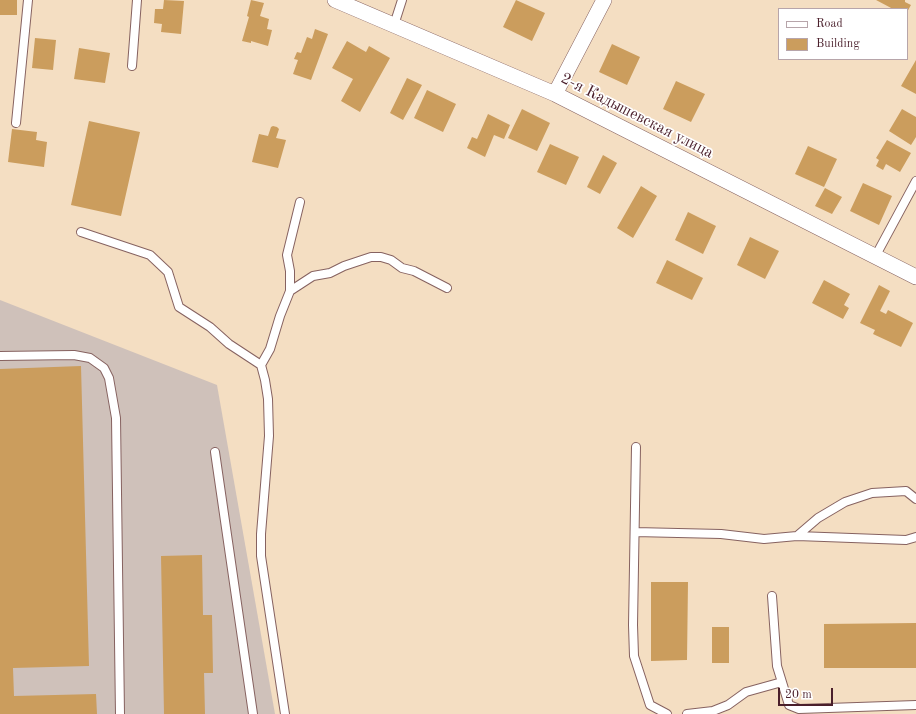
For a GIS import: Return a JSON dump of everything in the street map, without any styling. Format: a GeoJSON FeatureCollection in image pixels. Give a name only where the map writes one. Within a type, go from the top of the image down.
{"type":"FeatureCollection","features":[{"type":"Feature","properties":{"kind":"street","name":"2-я Кадышевская улица"},"geometry":{"type":"LineString","coordinates":[[335,0],[555,94],[916,278]]}},
{"type":"Feature","properties":{"kind":"street"},"geometry":{"type":"LineString","coordinates":[[555,94],[604,0]]}},
{"type":"Feature","properties":{"kind":"lane"},"geometry":{"type":"LineString","coordinates":[[16,123],[28,0]]}},
{"type":"Feature","properties":{"kind":"lane"},"geometry":{"type":"LineString","coordinates":[[132,66],[137,0]]}},
{"type":"Feature","properties":{"kind":"lane"},"geometry":{"type":"LineString","coordinates":[[394,25],[402,0]]}},
{"type":"Feature","properties":{"kind":"lane"},"geometry":{"type":"LineString","coordinates":[[875,257],[916,181]]}},
{"type":"Feature","properties":{"kind":"lane"},"geometry":{"type":"LineString","coordinates":[[261,366],[270,349],[280,316],[290,291],[290,271],[287,255],[300,202]]}},
{"type":"Feature","properties":{"kind":"lane"},"geometry":{"type":"LineString","coordinates":[[81,232],[150,255],[168,272],[179,307],[210,327],[229,344],[261,366],[266,386],[269,436],[261,534],[261,556],[285,714]]}},
{"type":"Feature","properties":{"kind":"lane"},"geometry":{"type":"LineString","coordinates":[[290,291],[313,276],[330,273],[344,266],[371,257],[381,257],[391,260],[402,268],[427,276],[447,288]]}},
{"type":"Feature","properties":{"kind":"lane"},"geometry":{"type":"LineString","coordinates":[[0,356],[74,355],[90,358],[104,368],[109,378],[116,418],[120,714]]}},
{"type":"Feature","properties":{"kind":"lane"},"geometry":{"type":"LineString","coordinates":[[636,447],[633,625],[634,656],[650,705],[668,714]]}},
{"type":"Feature","properties":{"kind":"lane"},"geometry":{"type":"LineString","coordinates":[[214,452],[253,714]]}},
{"type":"Feature","properties":{"kind":"lane"},"geometry":{"type":"LineString","coordinates":[[797,536],[818,518],[844,502],[872,493],[906,492],[916,498]]}},
{"type":"Feature","properties":{"kind":"lane"},"geometry":{"type":"LineString","coordinates":[[635,532],[721,534],[764,539],[797,536],[906,540],[916,537]]}},
{"type":"Feature","properties":{"kind":"lane"},"geometry":{"type":"LineString","coordinates":[[772,596],[777,666],[789,705],[798,709],[916,705]]}},
{"type":"Feature","properties":{"kind":"lane"},"geometry":{"type":"LineString","coordinates":[[687,714],[713,711],[728,705],[746,692],[782,682]]}},
{"type":"Feature","properties":{"kind":"shaded area"},"geometry":{"type":"Polygon","coordinates":[[[0,300],[217,385],[275,714],[0,714],[0,300]]]}},
{"type":"Feature","properties":{"kind":"building"},"geometry":{"type":"Polygon","coordinates":[[[0,0],[17,0],[17,15],[0,15],[0,0]]]}},
{"type":"Feature","properties":{"kind":"building"},"geometry":{"type":"Polygon","coordinates":[[[164,0],[184,1],[181,34],[161,32],[162,24],[154,23],[155,9],[163,9],[164,0]]]}},
{"type":"Feature","properties":{"kind":"building"},"geometry":{"type":"Polygon","coordinates":[[[251,0],[264,3],[260,16],[269,19],[267,29],[272,30],[268,46],[251,41],[251,43],[242,41],[249,17],[247,16],[251,0]]]}},
{"type":"Feature","properties":{"kind":"building"},"geometry":{"type":"Polygon","coordinates":[[[516,0],[545,13],[532,41],[503,27],[516,0]]]}},
{"type":"Feature","properties":{"kind":"building"},"geometry":{"type":"Polygon","coordinates":[[[876,0],[905,0],[905,2],[911,5],[908,10],[908,8],[891,8],[876,0]]]}},
{"type":"Feature","properties":{"kind":"building"},"geometry":{"type":"Polygon","coordinates":[[[315,29],[328,34],[311,80],[293,74],[298,60],[294,59],[297,52],[301,53],[307,37],[312,39],[315,29]]]}},
{"type":"Feature","properties":{"kind":"building"},"geometry":{"type":"Polygon","coordinates":[[[35,38],[56,40],[53,70],[32,68],[35,38]]]}},
{"type":"Feature","properties":{"kind":"building"},"geometry":{"type":"Polygon","coordinates":[[[347,41],[366,52],[369,46],[390,58],[360,112],[341,101],[353,79],[332,68],[347,41]]]}},
{"type":"Feature","properties":{"kind":"building"},"geometry":{"type":"Polygon","coordinates":[[[612,44],[640,57],[627,85],[599,72],[612,44]]]}},
{"type":"Feature","properties":{"kind":"building"},"geometry":{"type":"Polygon","coordinates":[[[79,48],[110,53],[105,83],[74,79],[79,48]]]}},
{"type":"Feature","properties":{"kind":"building"},"geometry":{"type":"Polygon","coordinates":[[[916,60],[916,94],[901,86],[916,60]]]}},
{"type":"Feature","properties":{"kind":"building"},"geometry":{"type":"Polygon","coordinates":[[[407,78],[422,85],[403,120],[390,113],[407,78]]]}},
{"type":"Feature","properties":{"kind":"building"},"geometry":{"type":"Polygon","coordinates":[[[676,81],[705,94],[691,122],[663,109],[676,81]]]}},
{"type":"Feature","properties":{"kind":"building"},"geometry":{"type":"Polygon","coordinates":[[[427,90],[456,104],[443,132],[414,118],[427,90]]]}},
{"type":"Feature","properties":{"kind":"building"},"geometry":{"type":"Polygon","coordinates":[[[522,109],[550,123],[537,151],[508,138],[522,109]]]}},
{"type":"Feature","properties":{"kind":"building"},"geometry":{"type":"Polygon","coordinates":[[[902,109],[916,117],[916,137],[911,145],[889,131],[902,109]]]}},
{"type":"Feature","properties":{"kind":"building"},"geometry":{"type":"Polygon","coordinates":[[[488,114],[510,125],[504,139],[494,135],[485,157],[467,148],[472,137],[477,139],[488,114]]]}},
{"type":"Feature","properties":{"kind":"building"},"geometry":{"type":"Polygon","coordinates":[[[89,121],[140,132],[121,216],[71,205],[89,121]]]}},
{"type":"Feature","properties":{"kind":"building"},"geometry":{"type":"Polygon","coordinates":[[[273,126],[279,129],[276,138],[286,140],[278,168],[252,162],[259,134],[268,136],[271,127],[273,126]]]}},
{"type":"Feature","properties":{"kind":"building"},"geometry":{"type":"Polygon","coordinates":[[[12,129],[37,132],[36,140],[47,142],[44,167],[8,162],[12,129]]]}},
{"type":"Feature","properties":{"kind":"building"},"geometry":{"type":"Polygon","coordinates":[[[887,140],[911,153],[900,172],[886,164],[883,170],[876,166],[879,160],[876,158],[887,140]]]}},
{"type":"Feature","properties":{"kind":"building"},"geometry":{"type":"Polygon","coordinates":[[[550,144],[579,157],[566,185],[537,172],[550,144]]]}},
{"type":"Feature","properties":{"kind":"building"},"geometry":{"type":"Polygon","coordinates":[[[808,146],[837,159],[824,187],[795,174],[808,146]]]}},
{"type":"Feature","properties":{"kind":"building"},"geometry":{"type":"Polygon","coordinates":[[[603,155],[617,163],[600,194],[587,187],[603,155]]]}},
{"type":"Feature","properties":{"kind":"building"},"geometry":{"type":"Polygon","coordinates":[[[863,183],[892,196],[879,225],[850,211],[863,183]]]}},
{"type":"Feature","properties":{"kind":"building"},"geometry":{"type":"Polygon","coordinates":[[[641,186],[657,196],[633,238],[617,228],[641,186]]]}},
{"type":"Feature","properties":{"kind":"building"},"geometry":{"type":"Polygon","coordinates":[[[825,188],[842,197],[832,214],[815,206],[825,188]]]}},
{"type":"Feature","properties":{"kind":"building"},"geometry":{"type":"Polygon","coordinates":[[[688,212],[716,226],[703,254],[675,240],[688,212]]]}},
{"type":"Feature","properties":{"kind":"building"},"geometry":{"type":"Polygon","coordinates":[[[750,237],[779,251],[765,279],[737,265],[750,237]]]}},
{"type":"Feature","properties":{"kind":"building"},"geometry":{"type":"Polygon","coordinates":[[[667,260],[703,278],[692,300],[656,283],[667,260]]]}},
{"type":"Feature","properties":{"kind":"building"},"geometry":{"type":"Polygon","coordinates":[[[824,280],[850,294],[844,305],[849,308],[843,319],[812,303],[824,280]]]}},
{"type":"Feature","properties":{"kind":"building"},"geometry":{"type":"Polygon","coordinates":[[[879,285],[890,291],[880,311],[886,314],[888,310],[913,323],[901,347],[873,334],[875,330],[860,323],[879,285]]]}},
{"type":"Feature","properties":{"kind":"building"},"geometry":{"type":"Polygon","coordinates":[[[81,366],[89,666],[13,668],[14,696],[96,694],[97,714],[0,714],[0,369],[81,366]]]}},
{"type":"Feature","properties":{"kind":"building"},"geometry":{"type":"Polygon","coordinates":[[[202,555],[203,615],[212,615],[213,673],[204,673],[205,714],[164,714],[161,556],[202,555]]]}},
{"type":"Feature","properties":{"kind":"building"},"geometry":{"type":"Polygon","coordinates":[[[651,582],[688,582],[687,660],[651,661],[651,582]]]}},
{"type":"Feature","properties":{"kind":"building"},"geometry":{"type":"Polygon","coordinates":[[[916,623],[916,668],[824,668],[824,624],[916,623]]]}},
{"type":"Feature","properties":{"kind":"building"},"geometry":{"type":"Polygon","coordinates":[[[712,627],[729,627],[729,663],[712,663],[712,627]]]}}]}
